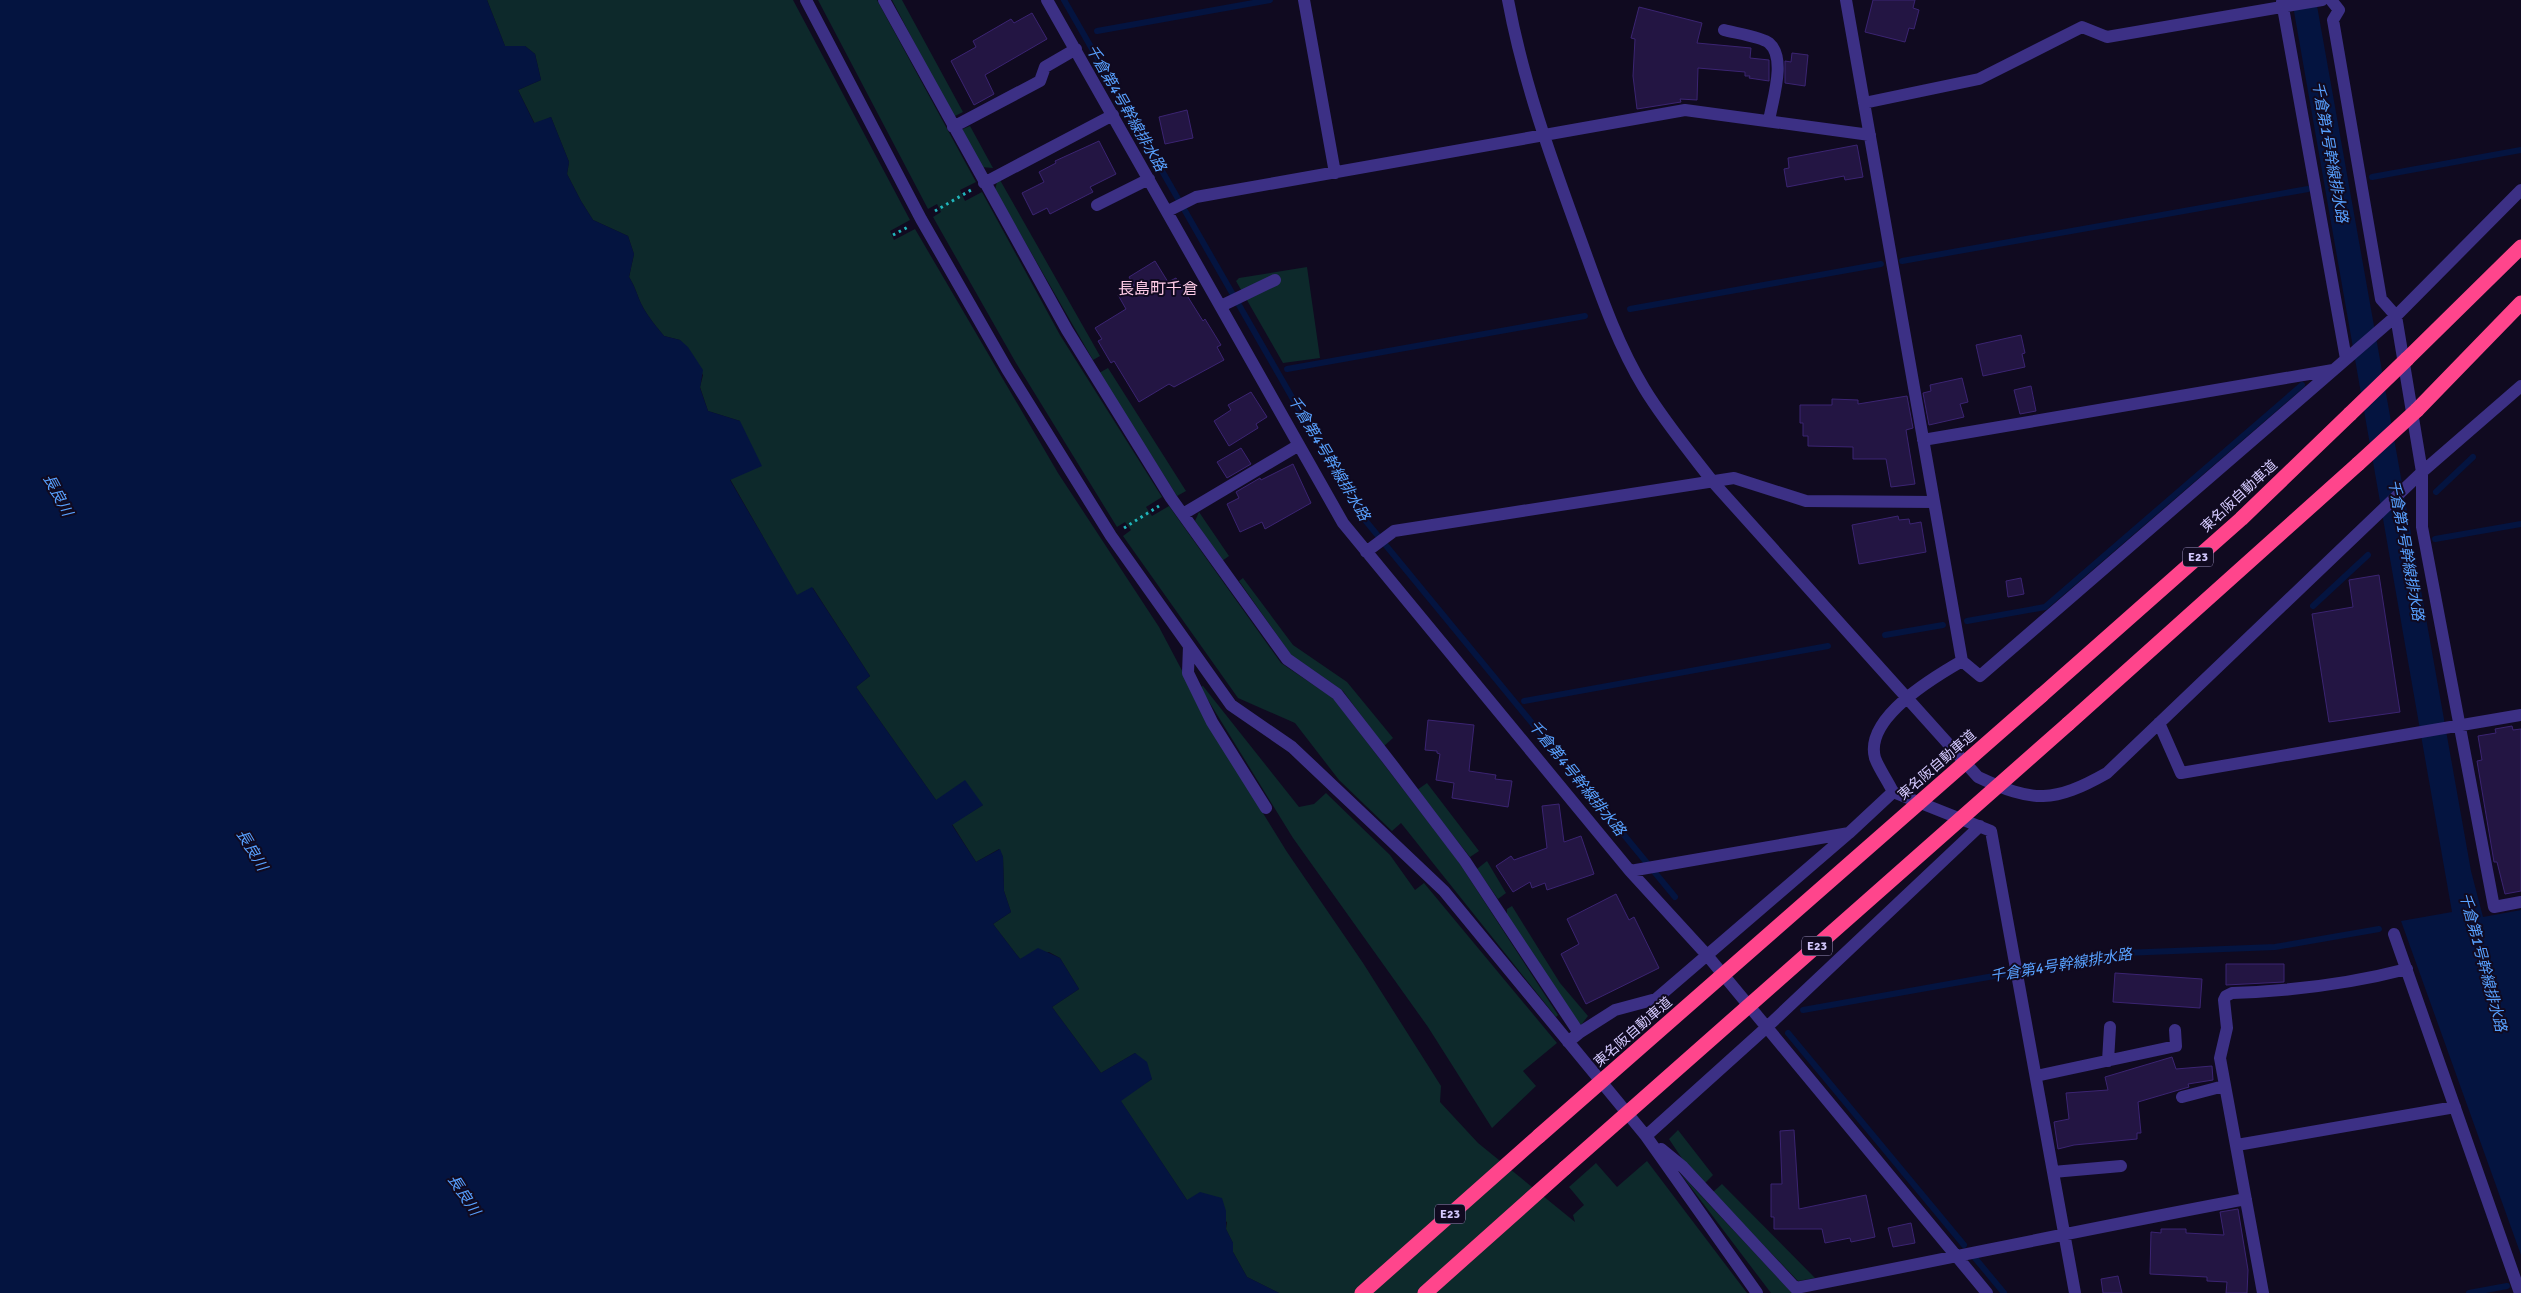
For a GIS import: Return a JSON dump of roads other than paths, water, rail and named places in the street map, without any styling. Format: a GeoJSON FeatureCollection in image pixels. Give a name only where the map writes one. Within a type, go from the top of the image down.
{"type":"FeatureCollection","features":[{"type":"Feature","properties":{"kind":"highway","name":"東名阪自動車道"},"geometry":{"type":"LineString","coordinates":[[1362,1293],[2241,518],[2521,247]]}},
{"type":"Feature","properties":{"kind":"highway","name":"E23"},"geometry":{"type":"LineString","coordinates":[[1425,1293],[2068,724],[2358,464],[2417,410],[2521,303]]}},
{"type":"Feature","properties":{"kind":"street"},"geometry":{"type":"LineString","coordinates":[[806,0],[921,219],[1007,369],[1111,536],[1231,705],[1292,747],[1444,892],[1646,1136],[1757,1293]]}},
{"type":"Feature","properties":{"kind":"street"},"geometry":{"type":"LineString","coordinates":[[884,0],[1067,330],[1183,514],[1286,659],[1337,694],[1393,766],[1465,861],[1579,1033]]}},
{"type":"Feature","properties":{"kind":"street"},"geometry":{"type":"LineString","coordinates":[[1048,0],[1149,178],[1171,210],[1225,304],[1299,445],[1343,523],[1370,549],[1986,1293]]}},
{"type":"Feature","properties":{"kind":"street"},"geometry":{"type":"LineString","coordinates":[[1304,0],[1335,173]]}},
{"type":"Feature","properties":{"kind":"street"},"geometry":{"type":"LineString","coordinates":[[1508,0],[1513,25],[1544,137],[1622,346],[1644,388],[1676,434],[1714,482],[1978,777],[2005,790],[2032,798],[2057,795],[2080,789],[2107,773],[2410,483],[2521,386]]}},
{"type":"Feature","properties":{"kind":"street"},"geometry":{"type":"LineString","coordinates":[[1846,0],[1962,661],[1980,676],[2392,319],[2521,190]]}},
{"type":"Feature","properties":{"kind":"street"},"geometry":{"type":"LineString","coordinates":[[1864,103],[1979,80],[2082,27],[2107,37],[2322,0]]}},
{"type":"Feature","properties":{"kind":"street"},"geometry":{"type":"LineString","coordinates":[[2330,0],[2340,10],[2333,20],[2382,299],[2392,319],[2422,472],[2422,527],[2494,907],[2521,902]]}},
{"type":"Feature","properties":{"kind":"street"},"geometry":{"type":"LineString","coordinates":[[2285,5],[2349,357]]}},
{"type":"Feature","properties":{"kind":"street"},"geometry":{"type":"LineString","coordinates":[[1724,30],[1768,42],[1776,51],[1778,62],[1769,121]]}},
{"type":"Feature","properties":{"kind":"street"},"geometry":{"type":"LineString","coordinates":[[953,127],[1040,81],[1045,67],[1076,49]]}},
{"type":"Feature","properties":{"kind":"street"},"geometry":{"type":"LineString","coordinates":[[1171,210],[1196,197],[1544,137],[1685,110],[1870,135]]}},
{"type":"Feature","properties":{"kind":"street"},"geometry":{"type":"LineString","coordinates":[[984,183],[1113,115]]}},
{"type":"Feature","properties":{"kind":"street"},"geometry":{"type":"LineString","coordinates":[[1097,205],[1149,178]]}},
{"type":"Feature","properties":{"kind":"street"},"geometry":{"type":"LineString","coordinates":[[1225,304],[1275,280]]}},
{"type":"Feature","properties":{"kind":"street"},"geometry":{"type":"LineString","coordinates":[[1923,440],[2332,370]]}},
{"type":"Feature","properties":{"kind":"street"},"geometry":{"type":"LineString","coordinates":[[1183,514],[1299,445]]}},
{"type":"Feature","properties":{"kind":"street"},"geometry":{"type":"LineString","coordinates":[[1370,549],[1394,531],[1734,478],[1806,501],[1934,502]]}},
{"type":"Feature","properties":{"kind":"street"},"geometry":{"type":"LineString","coordinates":[[1189,646],[1188,674],[1212,722],[1266,808]]}},
{"type":"Feature","properties":{"kind":"street"},"geometry":{"type":"LineString","coordinates":[[1962,661],[1908,697],[1877,730],[1875,757],[1893,792],[1991,831],[2075,1293]]}},
{"type":"Feature","properties":{"kind":"street"},"geometry":{"type":"LineString","coordinates":[[2159,723],[2181,773],[2521,715]]}},
{"type":"Feature","properties":{"kind":"street"},"geometry":{"type":"LineString","coordinates":[[1568,1042],[1615,1010],[1656,999],[1706,954],[1849,833],[1893,792]]}},
{"type":"Feature","properties":{"kind":"street"},"geometry":{"type":"LineString","coordinates":[[1646,1136],[1767,1027],[1980,826]]}},
{"type":"Feature","properties":{"kind":"street"},"geometry":{"type":"LineString","coordinates":[[1636,870],[1849,833]]}},
{"type":"Feature","properties":{"kind":"street"},"geometry":{"type":"LineString","coordinates":[[2394,934],[2520,1293]]}},
{"type":"Feature","properties":{"kind":"street"},"geometry":{"type":"LineString","coordinates":[[2263,1293],[2220,1058],[2227,1028],[2224,1000],[2226,996],[2287,992],[2364,980],[2407,969]]}},
{"type":"Feature","properties":{"kind":"street"},"geometry":{"type":"LineString","coordinates":[[2108,1061],[2110,1027]]}},
{"type":"Feature","properties":{"kind":"street"},"geometry":{"type":"LineString","coordinates":[[2036,1076],[2176,1046],[2175,1030]]}},
{"type":"Feature","properties":{"kind":"street"},"geometry":{"type":"LineString","coordinates":[[2182,1097],[2224,1086]]}},
{"type":"Feature","properties":{"kind":"street"},"geometry":{"type":"LineString","coordinates":[[2237,1145],[2455,1107]]}},
{"type":"Feature","properties":{"kind":"street"},"geometry":{"type":"LineString","coordinates":[[1646,1136],[1683,1167],[1798,1290],[2064,1233],[2246,1199]]}},
{"type":"Feature","properties":{"kind":"street"},"geometry":{"type":"LineString","coordinates":[[2053,1172],[2121,1166]]}},
{"type":"Feature","properties":{"kind":"water","name":"長良川"},"geometry":{"type":"Polygon","coordinates":[[[0,0],[487,0],[505,46],[525,46],[535,54],[541,80],[518,90],[534,123],[551,117],[569,162],[567,174],[593,220],[628,236],[634,254],[629,277],[644,309],[664,336],[680,340],[688,347],[703,370],[700,388],[708,411],[740,421],[762,466],[730,480],[797,595],[812,587],[870,676],[856,687],[936,800],[965,780],[983,805],[952,825],[976,862],[1000,849],[1003,857],[1004,891],[1011,912],[993,924],[1020,959],[1038,948],[1060,958],[1079,989],[1052,1007],[1101,1073],[1135,1053],[1147,1062],[1152,1079],[1121,1101],[1187,1200],[1200,1192],[1222,1198],[1226,1211],[1226,1229],[1233,1243],[1233,1252],[1247,1277],[1279,1293],[0,1293],[0,0]]]}},
{"type":"Feature","properties":{"kind":"water","name":"千倉第1号幹線排水路"},"geometry":{"type":"Polygon","coordinates":[[[2292,0],[2316,0],[2471,871],[2483,917],[2521,910],[2521,1255],[2401,921],[2452,912],[2292,0]]]}},
{"type":"Feature","properties":{"kind":"waterway","name":"千倉第4号幹線排水路"},"geometry":{"type":"LineString","coordinates":[[1064,0],[1356,509],[1675,897]]}},
{"type":"Feature","properties":{"kind":"waterway"},"geometry":{"type":"LineString","coordinates":[[1097,31],[1270,0]]}},
{"type":"Feature","properties":{"kind":"waterway"},"geometry":{"type":"LineString","coordinates":[[2372,177],[2521,150]]}},
{"type":"Feature","properties":{"kind":"waterway"},"geometry":{"type":"LineString","coordinates":[[1902,261],[2308,189]]}},
{"type":"Feature","properties":{"kind":"waterway"},"geometry":{"type":"LineString","coordinates":[[1630,309],[1881,264]]}},
{"type":"Feature","properties":{"kind":"waterway"},"geometry":{"type":"LineString","coordinates":[[1287,369],[1585,316]]}},
{"type":"Feature","properties":{"kind":"waterway"},"geometry":{"type":"LineString","coordinates":[[1967,621],[2045,607],[2302,385]]}},
{"type":"Feature","properties":{"kind":"waterway"},"geometry":{"type":"LineString","coordinates":[[2436,492],[2473,457]]}},
{"type":"Feature","properties":{"kind":"waterway"},"geometry":{"type":"LineString","coordinates":[[2435,539],[2521,524]]}},
{"type":"Feature","properties":{"kind":"waterway"},"geometry":{"type":"LineString","coordinates":[[2313,606],[2368,555]]}},
{"type":"Feature","properties":{"kind":"waterway"},"geometry":{"type":"LineString","coordinates":[[1885,635],[1943,625]]}},
{"type":"Feature","properties":{"kind":"waterway"},"geometry":{"type":"LineString","coordinates":[[1524,701],[1828,646]]}},
{"type":"Feature","properties":{"kind":"waterway","name":"千倉第4号幹線排水路"},"geometry":{"type":"LineString","coordinates":[[1803,1010],[2123,953],[2275,947],[2379,929]]}},
{"type":"Feature","properties":{"kind":"waterway"},"geometry":{"type":"LineString","coordinates":[[1788,1033],[1964,1245]]}},
{"type":"Feature","properties":{"kind":"waterway"},"geometry":{"type":"LineString","coordinates":[[1975,1258],[2004,1293]]}},
{"type":"Feature","properties":{"kind":"waterway"},"geometry":{"type":"LineString","coordinates":[[2469,1293],[2507,1286]]}},
{"type":"Feature","properties":{"kind":"district","name":"長島町千倉"},"geometry":{"type":"Point","coordinates":[1158,289]}}]}
